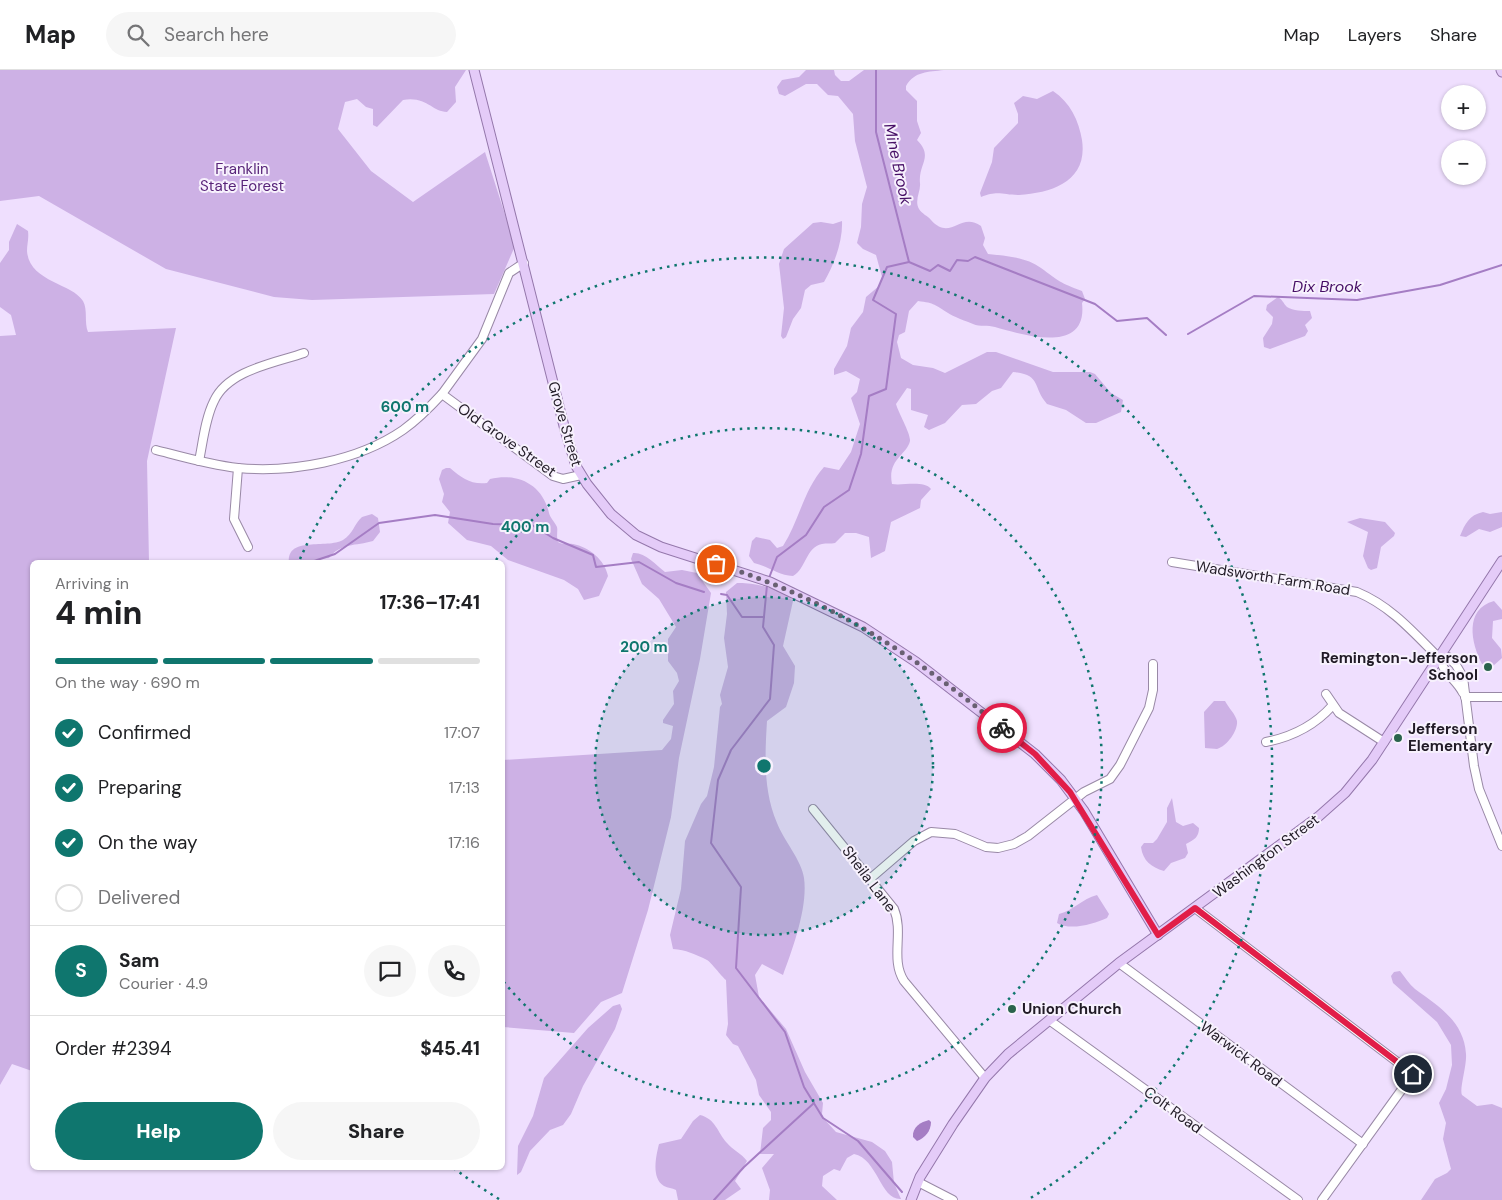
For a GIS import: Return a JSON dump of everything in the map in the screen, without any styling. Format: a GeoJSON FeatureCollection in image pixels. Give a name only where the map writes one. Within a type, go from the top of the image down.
{"type":"FeatureCollection","features":[{"type":"Feature","properties":{"kind":"main road","name":"Grove Street"},"geometry":{"type":"LineString","coordinates":[[474,70],[565,430],[581,475],[611,514],[642,538],[687,556],[768,581],[863,627],[916,662],[1035,754],[1061,780],[1075,799],[1158,935]]}},
{"type":"Feature","properties":{"kind":"main road","name":"Washington Street"},"geometry":{"type":"LineString","coordinates":[[911,1200],[934,1152],[985,1078],[1008,1054],[1119,963],[1336,802],[1360,776],[1384,742],[1440,659],[1502,561]]}},
{"type":"Feature","properties":{"kind":"street","name":"Old Grove Street"},"geometry":{"type":"LineString","coordinates":[[524,263],[509,274],[482,339],[442,394],[553,476],[563,479],[581,475]]}},
{"type":"Feature","properties":{"kind":"street"},"geometry":{"type":"LineString","coordinates":[[199,461],[211,408],[223,387],[238,376],[304,353]]}},
{"type":"Feature","properties":{"kind":"street"},"geometry":{"type":"LineString","coordinates":[[156,450],[199,461],[238,468],[309,465],[365,450],[402,431],[442,394]]}},
{"type":"Feature","properties":{"kind":"street"},"geometry":{"type":"LineString","coordinates":[[238,468],[234,519],[248,547]]}},
{"type":"Feature","properties":{"kind":"street","name":"Wadsworth Farm Road"},"geometry":{"type":"LineString","coordinates":[[1172,562],[1357,592],[1380,603],[1403,622],[1440,659]]}},
{"type":"Feature","properties":{"kind":"street"},"geometry":{"type":"LineString","coordinates":[[1465,698],[1454,679],[1441,667],[1440,659],[1448,657],[1456,665],[1464,681],[1474,766],[1481,794],[1502,846]]}},
{"type":"Feature","properties":{"kind":"street"},"geometry":{"type":"LineString","coordinates":[[871,878],[924,835],[943,832],[958,835],[982,846],[1006,846],[1028,836],[1075,799],[1110,779],[1120,765],[1149,708],[1153,690],[1153,664]]}},
{"type":"Feature","properties":{"kind":"street"},"geometry":{"type":"LineString","coordinates":[[1326,694],[1332,706],[1339,713],[1384,742]]}},
{"type":"Feature","properties":{"kind":"street"},"geometry":{"type":"LineString","coordinates":[[1465,698],[1502,697]]}},
{"type":"Feature","properties":{"kind":"street"},"geometry":{"type":"LineString","coordinates":[[1266,742],[1306,727],[1320,719],[1332,706]]}},
{"type":"Feature","properties":{"kind":"street","name":"Sheila Lane"},"geometry":{"type":"LineString","coordinates":[[813,809],[890,901],[896,913],[899,927],[898,964],[901,977],[985,1078]]}},
{"type":"Feature","properties":{"kind":"street"},"geometry":{"type":"LineString","coordinates":[[1195,908],[1413,1074],[1322,1200]]}},
{"type":"Feature","properties":{"kind":"street","name":"Warwick Road"},"geometry":{"type":"LineString","coordinates":[[1119,963],[1363,1144]]}},
{"type":"Feature","properties":{"kind":"street","name":"Colt Road"},"geometry":{"type":"LineString","coordinates":[[1049,1020],[1298,1200]]}},
{"type":"Feature","properties":{"kind":"street"},"geometry":{"type":"LineString","coordinates":[[918,1182],[953,1200]]}},
{"type":"Feature","properties":{"kind":"green space","name":"Franklin State Forest"},"geometry":{"type":"Polygon","coordinates":[[[0,70],[466,70],[455,87],[456,102],[447,112],[437,110],[418,100],[403,100],[377,127],[373,125],[373,109],[366,107],[357,99],[345,102],[338,129],[371,171],[413,202],[485,152],[515,246],[494,294],[312,300],[274,297],[166,269],[39,196],[0,201],[0,70]]]}},
{"type":"Feature","properties":{"kind":"green space"},"geometry":{"type":"Polygon","coordinates":[[[806,70],[834,70],[835,75],[841,81],[849,81],[864,70],[944,70],[927,72],[913,77],[906,86],[906,90],[917,101],[917,121],[921,133],[917,140],[922,146],[925,156],[917,199],[919,209],[938,226],[944,228],[950,228],[961,223],[974,222],[981,226],[985,238],[983,245],[988,254],[1029,261],[1060,281],[1082,291],[1085,299],[1082,303],[1081,319],[1075,330],[1064,336],[1051,338],[1021,334],[992,326],[976,325],[953,316],[934,305],[918,301],[909,311],[905,332],[899,335],[897,342],[901,358],[913,365],[933,368],[945,373],[987,352],[996,352],[1053,372],[1090,372],[1095,374],[1111,393],[1123,400],[1121,412],[1096,423],[1086,423],[1066,410],[1047,404],[1033,379],[1013,372],[1001,388],[992,391],[976,404],[962,405],[945,423],[929,430],[924,427],[928,415],[911,410],[911,389],[907,388],[896,404],[909,433],[910,441],[895,463],[891,476],[892,484],[918,484],[928,486],[931,489],[921,500],[920,508],[891,522],[885,551],[871,558],[869,537],[856,533],[845,533],[835,543],[822,544],[813,549],[801,568],[793,576],[754,563],[749,556],[752,541],[756,537],[770,540],[777,548],[783,546],[806,495],[817,476],[824,467],[839,470],[851,452],[860,424],[851,398],[857,392],[860,379],[846,371],[834,375],[834,369],[847,346],[851,328],[863,312],[866,297],[879,286],[882,277],[876,255],[863,249],[857,243],[861,227],[862,204],[867,187],[855,141],[853,114],[838,96],[828,95],[817,84],[806,84],[785,96],[779,94],[777,87],[782,80],[799,77],[806,70]]]}},
{"type":"Feature","properties":{"kind":"green space"},"geometry":{"type":"Polygon","coordinates":[[[1053,91],[1059,95],[1073,112],[1081,133],[1082,154],[1074,175],[1055,188],[1032,194],[996,193],[981,197],[980,193],[992,162],[994,148],[1018,123],[1018,114],[1014,103],[1023,96],[1037,99],[1053,91]]]}},
{"type":"Feature","properties":{"kind":"green space"},"geometry":{"type":"Polygon","coordinates":[[[842,221],[839,245],[828,275],[824,282],[811,285],[805,290],[801,308],[793,319],[786,337],[783,339],[781,336],[784,308],[779,264],[784,249],[813,223],[833,224],[842,221]]]}},
{"type":"Feature","properties":{"kind":"green space"},"geometry":{"type":"Polygon","coordinates":[[[17,224],[28,231],[27,251],[30,261],[43,276],[78,295],[83,301],[88,332],[176,328],[147,461],[149,560],[30,560],[30,1070],[12,1064],[0,1085],[0,336],[16,335],[11,315],[0,307],[0,263],[9,250],[9,242],[17,224]]]}},
{"type":"Feature","properties":{"kind":"green space"},"geometry":{"type":"Polygon","coordinates":[[[1278,297],[1289,308],[1310,311],[1312,318],[1305,325],[1308,331],[1305,336],[1270,349],[1264,347],[1263,338],[1272,324],[1273,317],[1266,310],[1267,305],[1278,297]]]}},
{"type":"Feature","properties":{"kind":"green space"},"geometry":{"type":"Polygon","coordinates":[[[450,468],[471,482],[487,483],[490,479],[510,477],[519,479],[535,488],[546,503],[557,527],[558,542],[585,548],[604,565],[608,576],[599,596],[584,600],[578,589],[564,580],[508,560],[491,546],[467,540],[448,523],[450,512],[442,502],[444,494],[439,479],[442,470],[450,468]]]}},
{"type":"Feature","properties":{"kind":"green space"},"geometry":{"type":"Polygon","coordinates":[[[1483,512],[1490,514],[1502,512],[1502,527],[1490,532],[1479,529],[1466,537],[1460,536],[1468,521],[1474,515],[1483,512]]]}},
{"type":"Feature","properties":{"kind":"green space"},"geometry":{"type":"Polygon","coordinates":[[[372,514],[378,518],[380,532],[373,541],[343,547],[329,558],[289,560],[290,554],[294,549],[301,546],[328,544],[343,540],[362,517],[372,514]]]}},
{"type":"Feature","properties":{"kind":"green space"},"geometry":{"type":"Polygon","coordinates":[[[1360,518],[1385,522],[1395,533],[1381,547],[1377,568],[1371,570],[1368,568],[1363,556],[1368,532],[1347,522],[1360,518]]]}},
{"type":"Feature","properties":{"kind":"green space"},"geometry":{"type":"Polygon","coordinates":[[[633,553],[637,553],[646,557],[665,572],[682,570],[697,573],[711,593],[700,659],[679,758],[671,817],[648,910],[622,993],[601,1002],[574,1033],[505,1027],[505,760],[662,750],[671,739],[673,726],[663,723],[663,720],[674,704],[673,691],[679,681],[677,673],[668,661],[668,639],[676,627],[659,599],[642,584],[631,559],[633,553]]]}},
{"type":"Feature","properties":{"kind":"green space"},"geometry":{"type":"Polygon","coordinates":[[[737,583],[759,585],[776,590],[793,601],[783,646],[795,666],[794,683],[786,707],[767,721],[766,772],[772,811],[783,836],[803,871],[804,902],[799,927],[783,975],[762,964],[755,975],[759,997],[786,1029],[805,1072],[823,1103],[822,1114],[825,1120],[836,1132],[872,1142],[885,1151],[892,1162],[894,1183],[901,1199],[894,1198],[888,1193],[869,1163],[862,1157],[854,1154],[847,1158],[840,1171],[834,1169],[823,1176],[822,1186],[837,1200],[769,1200],[770,1190],[762,1168],[774,1154],[760,1154],[763,1128],[771,1120],[771,1112],[759,1095],[756,1080],[738,1046],[733,1044],[726,1035],[728,1024],[726,980],[707,960],[682,950],[673,949],[670,935],[681,889],[685,841],[701,804],[707,796],[714,767],[720,707],[722,704],[720,695],[728,667],[724,638],[727,614],[726,592],[737,583]]]}},
{"type":"Feature","properties":{"kind":"green space"},"geometry":{"type":"Polygon","coordinates":[[[1494,601],[1502,610],[1502,619],[1493,621],[1492,638],[1501,649],[1502,658],[1493,666],[1482,664],[1475,646],[1473,628],[1474,619],[1478,611],[1484,605],[1494,601]]]}},
{"type":"Feature","properties":{"kind":"green space"},"geometry":{"type":"Polygon","coordinates":[[[1214,701],[1225,701],[1237,721],[1236,729],[1231,738],[1217,749],[1205,748],[1204,712],[1214,701]]]}},
{"type":"Feature","properties":{"kind":"green space"},"geometry":{"type":"Polygon","coordinates":[[[1172,798],[1176,822],[1183,826],[1193,823],[1199,828],[1199,831],[1196,838],[1186,844],[1188,853],[1185,858],[1171,863],[1164,871],[1148,863],[1141,847],[1144,843],[1153,843],[1157,839],[1167,822],[1167,808],[1172,798]]]}},
{"type":"Feature","properties":{"kind":"green space"},"geometry":{"type":"Polygon","coordinates":[[[1097,895],[1109,914],[1107,918],[1075,927],[1057,923],[1059,914],[1097,895]]]}},
{"type":"Feature","properties":{"kind":"green space"},"geometry":{"type":"Polygon","coordinates":[[[1400,971],[1413,987],[1448,1015],[1460,1032],[1466,1054],[1461,1088],[1462,1095],[1477,1106],[1492,1104],[1502,1108],[1502,1200],[1421,1200],[1435,1179],[1451,1169],[1443,1139],[1446,1123],[1439,1103],[1446,1089],[1452,1065],[1451,1045],[1437,1022],[1393,983],[1391,976],[1394,972],[1400,971]]]}},
{"type":"Feature","properties":{"kind":"green space"},"geometry":{"type":"Polygon","coordinates":[[[620,1004],[622,1009],[615,1029],[583,1086],[571,1114],[563,1125],[550,1130],[530,1151],[521,1172],[517,1175],[518,1146],[533,1116],[544,1078],[588,1028],[613,1006],[620,1004]]]}},
{"type":"Feature","properties":{"kind":"green space"},"geometry":{"type":"Polygon","coordinates":[[[700,1115],[710,1120],[727,1143],[747,1161],[735,1181],[741,1189],[725,1200],[678,1200],[676,1190],[664,1186],[657,1178],[656,1166],[659,1144],[681,1139],[693,1121],[700,1115]]]}},
{"type":"Feature","properties":{"kind":"shaded area"},"geometry":{"type":"Polygon","coordinates":[[[929,1120],[931,1125],[929,1131],[923,1138],[917,1141],[913,1137],[914,1130],[920,1124],[929,1120]]]}},
{"type":"Feature","properties":{"kind":"waterway","name":"Mine Brook"},"geometry":{"type":"LineString","coordinates":[[876,70],[876,132],[909,262]]}},
{"type":"Feature","properties":{"kind":"waterway","name":"Dix Brook"},"geometry":{"type":"LineString","coordinates":[[909,262],[930,271],[938,265],[950,271],[957,260],[968,261],[975,257],[1095,304],[1117,321],[1147,318],[1166,335]]}},
{"type":"Feature","properties":{"kind":"waterway"},"geometry":{"type":"LineString","coordinates":[[769,578],[777,557],[806,535],[824,507],[849,490],[861,454],[869,396],[886,389],[896,314],[873,300],[887,267],[909,262]]}},
{"type":"Feature","properties":{"kind":"waterway","name":"Dix Brook"},"geometry":{"type":"LineString","coordinates":[[1188,334],[1254,296],[1357,300],[1440,285],[1502,265]]}},
{"type":"Feature","properties":{"kind":"waterway"},"geometry":{"type":"LineString","coordinates":[[317,560],[335,554],[379,523],[435,515],[493,524],[532,525],[553,538],[593,555],[596,567],[639,562],[676,583],[704,592]]}},
{"type":"Feature","properties":{"kind":"waterway"},"geometry":{"type":"LineString","coordinates":[[767,585],[763,627],[774,645],[770,699],[731,750],[718,780],[711,843],[741,887],[736,968],[785,1032],[804,1087],[823,1118],[858,1141],[902,1192]]}},
{"type":"Feature","properties":{"kind":"waterway"},"geometry":{"type":"LineString","coordinates":[[721,594],[727,595],[742,617],[764,617]]}},
{"type":"Feature","properties":{"kind":"waterway"},"geometry":{"type":"LineString","coordinates":[[714,1200],[744,1167],[814,1103]]}},
{"type":"Feature","properties":{"kind":"way so far"},"geometry":{"type":"LineString","coordinates":[[716,564],[770,582],[848,618],[916,662],[1002,728]]}},
{"type":"Feature","properties":{"kind":"place","name":"Remington-Jefferson School"},"geometry":{"type":"Point","coordinates":[1488,667]}},
{"type":"Feature","properties":{"kind":"place","name":"Jefferson Elementary"},"geometry":{"type":"Point","coordinates":[1398,738]}},
{"type":"Feature","properties":{"kind":"place","name":"Union Church"},"geometry":{"type":"Point","coordinates":[1012,1009]}},
{"type":"Feature","properties":{"kind":"route"},"geometry":{"type":"LineString","coordinates":[[1002,728],[1035,754],[1061,780],[1084,811],[1158,935],[1195,908],[1413,1074]]}}]}
